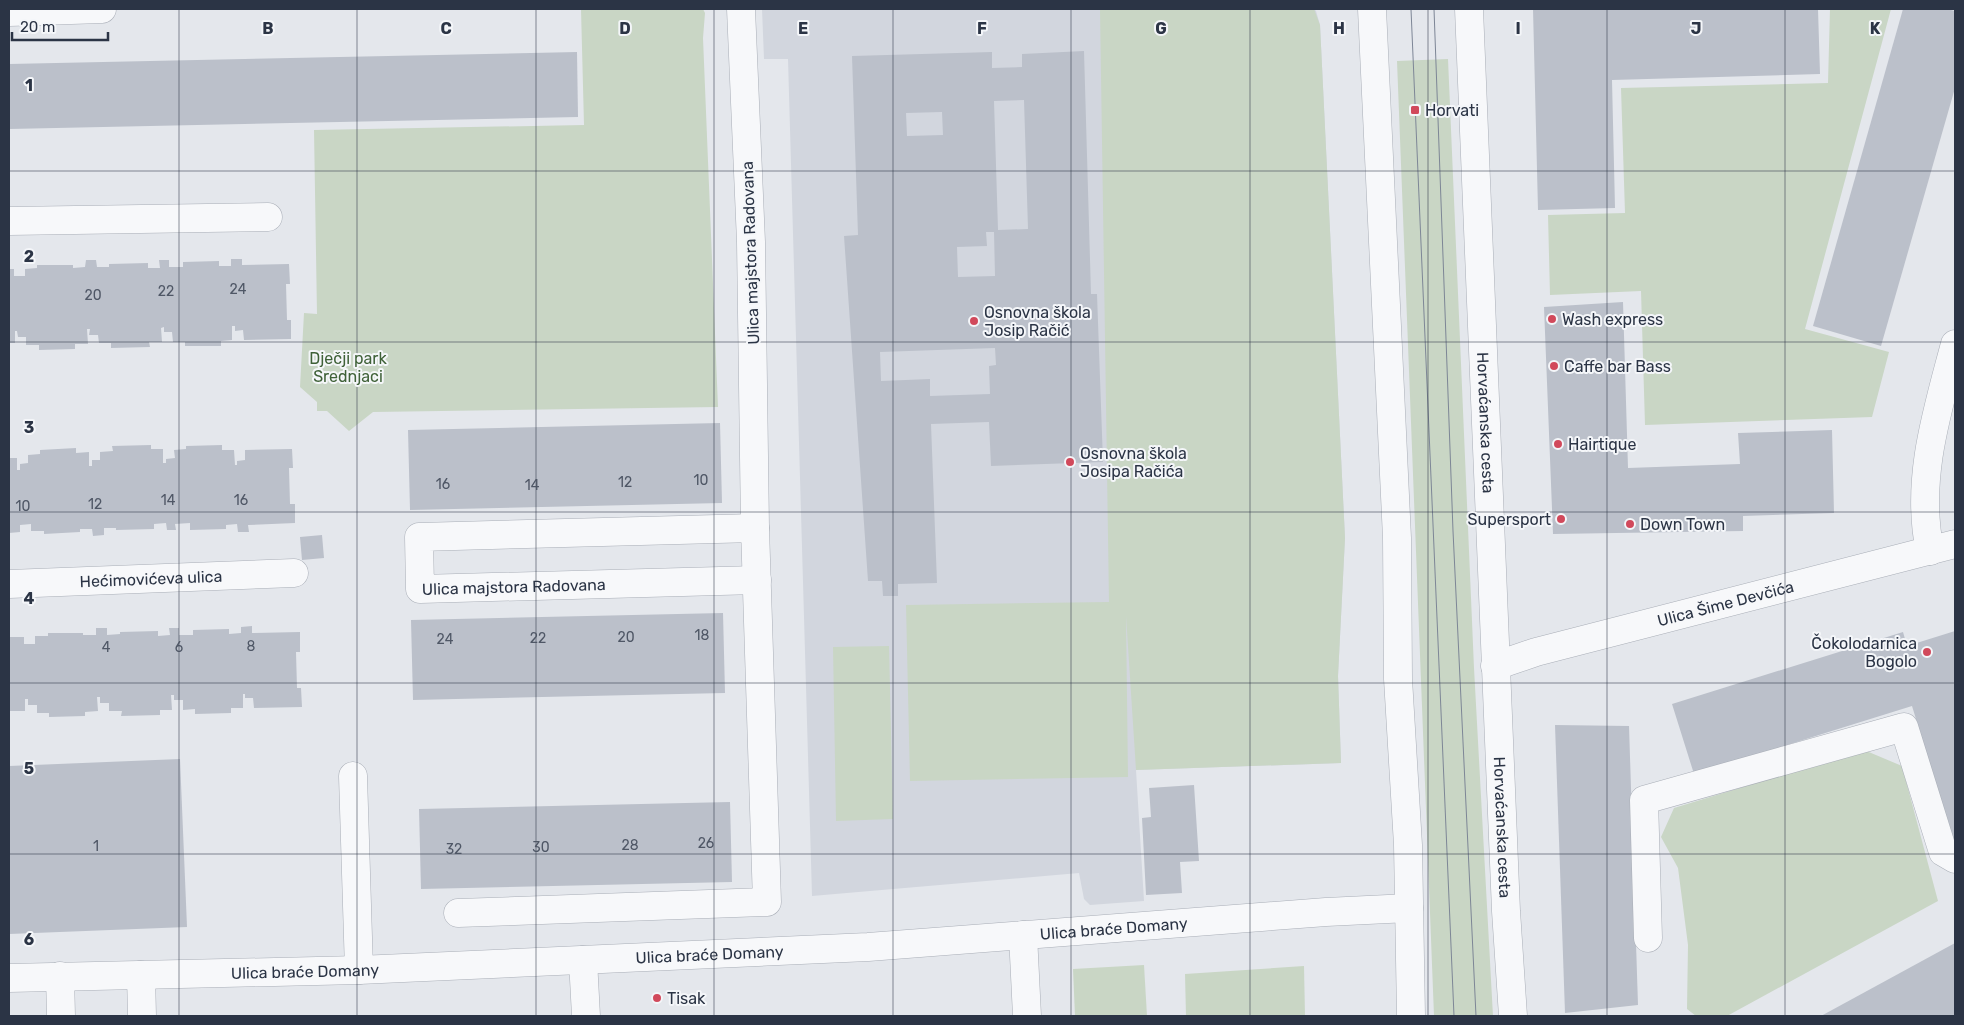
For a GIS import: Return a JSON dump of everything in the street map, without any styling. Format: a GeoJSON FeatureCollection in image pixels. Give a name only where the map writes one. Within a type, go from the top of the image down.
{"type":"FeatureCollection","features":[{"type":"Feature","properties":{"kind":"street"},"geometry":{"type":"LineString","coordinates":[[9,12],[102,9]]}},
{"type":"Feature","properties":{"kind":"street","name":"Ulica majstora Radovana"},"geometry":{"type":"LineString","coordinates":[[458,912],[767,902],[755,528],[751,242],[741,9]]}},
{"type":"Feature","properties":{"kind":"street"},"geometry":{"type":"LineString","coordinates":[[1372,9],[1397,538],[1398,679],[1408,845],[1411,1016]]}},
{"type":"Feature","properties":{"kind":"street","name":"Horvaćanska cesta"},"geometry":{"type":"LineString","coordinates":[[1469,9],[1495,666],[1506,911],[1513,1016]]}},
{"type":"Feature","properties":{"kind":"street"},"geometry":{"type":"LineString","coordinates":[[9,221],[268,217]]}},
{"type":"Feature","properties":{"kind":"street"},"geometry":{"type":"LineString","coordinates":[[1942,547],[1925,529],[1926,467],[1937,409],[1955,344]]}},
{"type":"Feature","properties":{"kind":"street","name":"Ulica majstora Radovana"},"geometry":{"type":"LineString","coordinates":[[755,528],[419,537],[420,589],[757,580]]}},
{"type":"Feature","properties":{"kind":"street","name":"Ulica Šime Devčića"},"geometry":{"type":"LineString","coordinates":[[1495,666],[1536,652],[1942,547]]}},
{"type":"Feature","properties":{"kind":"street","name":"Hećimovićeva ulica"},"geometry":{"type":"LineString","coordinates":[[9,584],[294,573]]}},
{"type":"Feature","properties":{"kind":"street"},"geometry":{"type":"LineString","coordinates":[[1648,938],[1644,800],[1904,727],[1943,852],[1955,859]]}},
{"type":"Feature","properties":{"kind":"street"},"geometry":{"type":"LineString","coordinates":[[353,776],[359,970]]}},
{"type":"Feature","properties":{"kind":"street","name":"Ulica braće Domany"},"geometry":{"type":"LineString","coordinates":[[9,978],[359,970],[868,947],[1326,912],[1409,908]]}},
{"type":"Feature","properties":{"kind":"street"},"geometry":{"type":"LineString","coordinates":[[1023,935],[1027,1016]]}},
{"type":"Feature","properties":{"kind":"street"},"geometry":{"type":"LineString","coordinates":[[583,960],[586,1016]]}},
{"type":"Feature","properties":{"kind":"street"},"geometry":{"type":"LineString","coordinates":[[141,975],[142,1016]]}},
{"type":"Feature","properties":{"kind":"street"},"geometry":{"type":"LineString","coordinates":[[60,976],[61,1016]]}},
{"type":"Feature","properties":{"kind":"shaded area","name":"Osnovna škola Josipa Račića"},"geometry":{"type":"Polygon","coordinates":[[[762,9],[1314,9],[1316,11],[1320,25],[1345,538],[1338,676],[1341,763],[1136,770],[1144,901],[1090,905],[1084,899],[1079,873],[812,896],[788,59],[764,59],[762,9]]]}},
{"type":"Feature","properties":{"kind":"green space","name":"Dječji park Srednjaci"},"geometry":{"type":"Polygon","coordinates":[[[581,9],[703,9],[705,13],[703,38],[718,407],[373,412],[349,431],[327,411],[317,411],[317,402],[300,387],[304,313],[317,314],[314,130],[584,125],[581,9]]]}},
{"type":"Feature","properties":{"kind":"green space"},"geometry":{"type":"Polygon","coordinates":[[[1100,9],[1314,9],[1320,25],[1345,538],[1338,676],[1341,763],[1136,770],[1126,616],[1128,777],[910,781],[906,605],[1109,602],[1100,9]]]}},
{"type":"Feature","properties":{"kind":"green space"},"geometry":{"type":"Polygon","coordinates":[[[1830,9],[1891,9],[1805,329],[1889,352],[1872,417],[1645,425],[1641,291],[1550,295],[1548,215],[1625,213],[1621,88],[1828,83],[1830,9]]]}},
{"type":"Feature","properties":{"kind":"green space"},"geometry":{"type":"Polygon","coordinates":[[[1448,59],[1474,668],[1493,1016],[1434,1016],[1397,61],[1448,59]]]}},
{"type":"Feature","properties":{"kind":"green space"},"geometry":{"type":"Polygon","coordinates":[[[889,646],[893,819],[836,821],[833,647],[889,646]]]}},
{"type":"Feature","properties":{"kind":"green space"},"geometry":{"type":"Polygon","coordinates":[[[1864,750],[1902,766],[1938,901],[1727,1016],[1696,1016],[1687,1009],[1688,945],[1678,868],[1661,837],[1674,808],[1864,750]]]}},
{"type":"Feature","properties":{"kind":"green space"},"geometry":{"type":"Polygon","coordinates":[[[1144,965],[1147,1016],[1075,1016],[1073,969],[1144,965]]]}},
{"type":"Feature","properties":{"kind":"green space"},"geometry":{"type":"Polygon","coordinates":[[[1304,966],[1305,1016],[1186,1016],[1185,974],[1304,966]]]}},
{"type":"Feature","properties":{"kind":"building"},"geometry":{"type":"Polygon","coordinates":[[[1533,9],[1818,9],[1820,74],[1612,80],[1615,208],[1538,210],[1533,9]]]}},
{"type":"Feature","properties":{"kind":"building"},"geometry":{"type":"Polygon","coordinates":[[[1903,9],[1947,9],[1955,11],[1955,88],[1881,346],[1813,326],[1903,9]]]}},
{"type":"Feature","properties":{"kind":"building","name":"Osnovna škola Josip Račić"},"geometry":{"type":"Polygon","coordinates":[[[1084,51],[1091,294],[1097,294],[1103,462],[991,466],[989,422],[931,424],[937,583],[898,584],[898,596],[883,596],[882,581],[868,581],[844,236],[858,235],[852,56],[992,52],[992,68],[1022,67],[1022,54],[1084,51]],[[1024,100],[994,101],[998,230],[1028,229],[1024,100]],[[942,112],[906,113],[907,136],[943,135],[942,112]],[[986,232],[987,246],[957,247],[958,277],[995,276],[994,232],[986,232]],[[995,348],[880,352],[881,381],[930,379],[930,396],[990,394],[989,366],[996,365],[995,348]]]}},
{"type":"Feature","properties":{"kind":"building"},"geometry":{"type":"Polygon","coordinates":[[[577,52],[578,117],[9,129],[9,64],[577,52]]]}},
{"type":"Feature","properties":{"kind":"building"},"geometry":{"type":"Polygon","coordinates":[[[231,259],[242,259],[242,265],[289,264],[290,284],[286,284],[287,320],[291,320],[291,339],[244,340],[243,330],[235,331],[235,326],[232,326],[232,340],[221,341],[221,346],[185,346],[185,342],[173,342],[172,332],[164,332],[164,327],[161,328],[162,342],[149,342],[150,347],[111,348],[111,343],[99,343],[98,335],[89,335],[90,329],[87,329],[88,344],[75,344],[75,349],[39,350],[39,345],[26,345],[26,337],[18,337],[17,331],[15,331],[15,343],[9,343],[9,269],[14,269],[14,276],[25,276],[25,269],[37,268],[37,265],[85,267],[86,260],[96,260],[97,267],[109,267],[109,264],[148,263],[148,268],[160,268],[159,260],[169,260],[169,267],[183,267],[183,262],[219,261],[219,266],[231,266],[231,259]]]}},
{"type":"Feature","properties":{"kind":"building"},"geometry":{"type":"Polygon","coordinates":[[[1623,302],[1628,468],[1740,464],[1738,433],[1832,430],[1834,513],[1743,516],[1743,531],[1553,534],[1544,307],[1623,302]]]}},
{"type":"Feature","properties":{"kind":"building"},"geometry":{"type":"Polygon","coordinates":[[[720,423],[722,503],[410,510],[408,430],[720,423]]]}},
{"type":"Feature","properties":{"kind":"building"},"geometry":{"type":"Polygon","coordinates":[[[151,445],[151,449],[163,449],[163,463],[166,463],[166,459],[175,458],[174,450],[186,449],[186,446],[222,445],[222,450],[234,450],[235,465],[237,465],[237,461],[245,460],[245,450],[292,449],[293,468],[289,468],[290,504],[295,504],[295,523],[248,525],[249,532],[238,532],[237,524],[226,525],[226,529],[190,530],[190,523],[175,524],[176,530],[167,530],[166,523],[154,524],[154,529],[116,530],[116,528],[104,528],[104,535],[93,536],[92,529],[80,529],[80,532],[44,534],[44,531],[31,531],[31,524],[20,525],[20,532],[9,533],[9,458],[17,458],[17,470],[20,470],[20,464],[28,463],[28,455],[40,454],[40,450],[76,448],[76,453],[89,452],[89,466],[92,466],[92,460],[100,460],[100,452],[113,451],[112,446],[151,445]]]}},
{"type":"Feature","properties":{"kind":"building"},"geometry":{"type":"Polygon","coordinates":[[[322,535],[324,558],[302,560],[300,537],[322,535]]]}},
{"type":"Feature","properties":{"kind":"building"},"geometry":{"type":"Polygon","coordinates":[[[723,613],[725,693],[413,700],[411,620],[723,613]]]}},
{"type":"Feature","properties":{"kind":"building"},"geometry":{"type":"Polygon","coordinates":[[[252,626],[252,633],[300,632],[300,652],[296,652],[297,688],[301,688],[302,707],[254,708],[253,698],[245,698],[245,694],[243,694],[243,708],[231,708],[231,713],[195,714],[195,709],[183,710],[183,700],[174,700],[174,695],[171,695],[172,710],[160,710],[160,715],[121,716],[122,711],[109,711],[109,703],[100,703],[100,697],[97,697],[98,711],[85,712],[85,716],[49,717],[49,713],[37,713],[37,705],[28,705],[28,699],[25,699],[25,711],[9,711],[9,637],[24,637],[24,644],[35,644],[35,636],[48,636],[48,633],[96,635],[96,628],[107,628],[107,635],[120,634],[120,632],[158,631],[158,636],[170,635],[169,628],[179,628],[179,635],[193,635],[193,630],[229,629],[229,634],[241,633],[241,627],[252,626]]]}},
{"type":"Feature","properties":{"kind":"building"},"geometry":{"type":"Polygon","coordinates":[[[1955,631],[1955,846],[1912,706],[1694,774],[1672,704],[1903,632],[1907,646],[1955,631]]]}},
{"type":"Feature","properties":{"kind":"building"},"geometry":{"type":"Polygon","coordinates":[[[1555,725],[1629,726],[1638,1005],[1565,1013],[1555,725]]]}},
{"type":"Feature","properties":{"kind":"building"},"geometry":{"type":"Polygon","coordinates":[[[180,759],[187,927],[9,934],[9,766],[180,759]]]}},
{"type":"Feature","properties":{"kind":"building"},"geometry":{"type":"Polygon","coordinates":[[[1194,785],[1199,861],[1180,862],[1182,893],[1146,895],[1142,818],[1151,817],[1149,788],[1194,785]]]}},
{"type":"Feature","properties":{"kind":"building"},"geometry":{"type":"Polygon","coordinates":[[[730,802],[732,882],[421,889],[419,809],[730,802]]]}},
{"type":"Feature","properties":{"kind":"building"},"geometry":{"type":"Polygon","coordinates":[[[1955,943],[1955,1016],[1821,1016],[1955,943]]]}},
{"type":"Feature","properties":{"kind":"tram line"},"geometry":{"type":"LineString","coordinates":[[1411,9],[1454,1016]]}},
{"type":"Feature","properties":{"kind":"tram line"},"geometry":{"type":"LineString","coordinates":[[1434,9],[1453,531],[1476,1016]]}},
{"type":"Feature","properties":{"kind":"place","name":"Horvati"},"geometry":{"type":"Point","coordinates":[1415,110]}},
{"type":"Feature","properties":{"kind":"place","name":"Wash express"},"geometry":{"type":"Point","coordinates":[1552,319]}},
{"type":"Feature","properties":{"kind":"place","name":"Osnovna škola Josip Račić"},"geometry":{"type":"Point","coordinates":[974,321]}},
{"type":"Feature","properties":{"kind":"place","name":"Caffe bar Bass"},"geometry":{"type":"Point","coordinates":[1554,366]}},
{"type":"Feature","properties":{"kind":"place","name":"Hairtique"},"geometry":{"type":"Point","coordinates":[1558,444]}},
{"type":"Feature","properties":{"kind":"place","name":"Osnovna škola Josipa Račića"},"geometry":{"type":"Point","coordinates":[1070,462]}},
{"type":"Feature","properties":{"kind":"place","name":"Supersport"},"geometry":{"type":"Point","coordinates":[1561,519]}},
{"type":"Feature","properties":{"kind":"place","name":"Down Town"},"geometry":{"type":"Point","coordinates":[1630,524]}},
{"type":"Feature","properties":{"kind":"place","name":"Čokolodarnica Bogolo"},"geometry":{"type":"Point","coordinates":[1927,652]}},
{"type":"Feature","properties":{"kind":"place","name":"Tisak"},"geometry":{"type":"Point","coordinates":[657,998]}}]}
